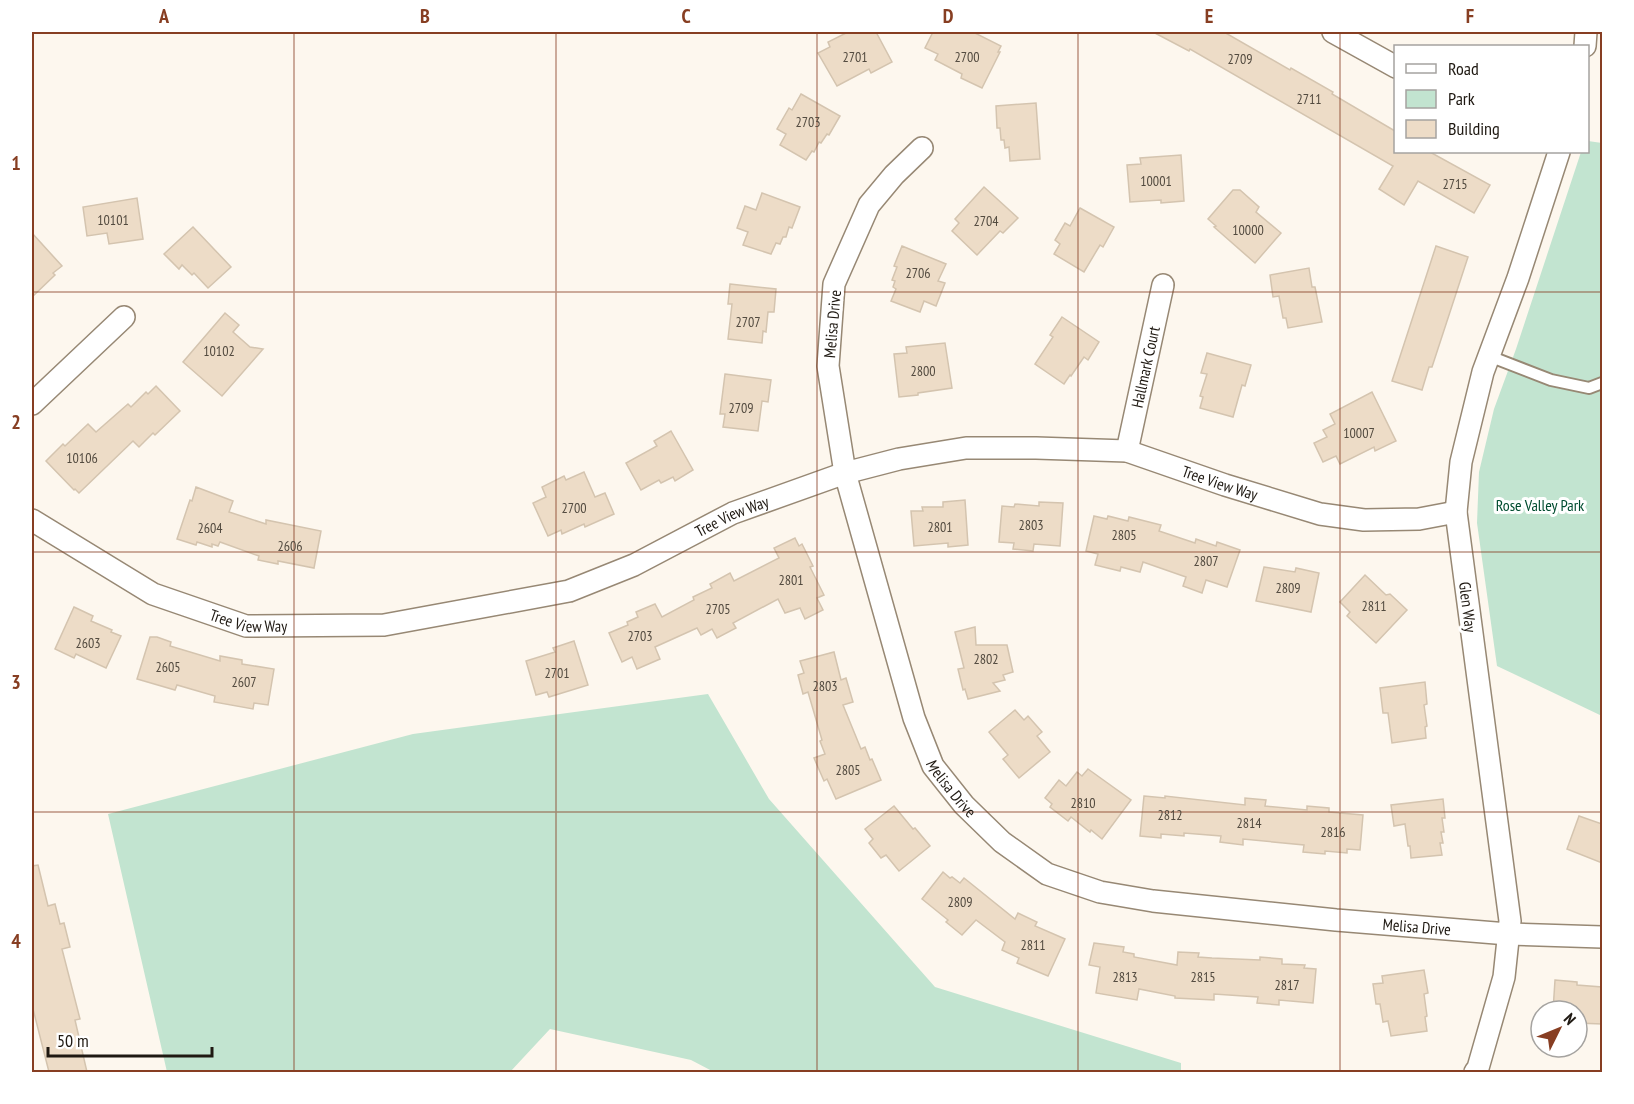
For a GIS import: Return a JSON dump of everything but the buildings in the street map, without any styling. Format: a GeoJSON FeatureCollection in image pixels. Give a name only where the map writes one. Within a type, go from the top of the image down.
{"type":"FeatureCollection","features":[{"type":"Feature","properties":{"kind":"street"},"geometry":{"type":"LineString","coordinates":[[1333,32],[1394,67]]}},
{"type":"Feature","properties":{"kind":"street","name":"Melisa Drive"},"geometry":{"type":"LineString","coordinates":[[922,148],[894,174],[868,205],[834,284],[828,366],[845,473],[914,718],[933,766],[964,805],[1002,842],[1047,874],[1100,892],[1153,901],[1336,920],[1508,934],[1602,937]]}},
{"type":"Feature","properties":{"kind":"street","name":"Glen Way"},"geometry":{"type":"LineString","coordinates":[[1475,1072],[1503,977],[1510,921],[1456,512],[1461,462],[1474,406],[1559,153]]}},
{"type":"Feature","properties":{"kind":"street","name":"Hallmark Court"},"geometry":{"type":"LineString","coordinates":[[1127,451],[1163,285]]}},
{"type":"Feature","properties":{"kind":"street"},"geometry":{"type":"LineString","coordinates":[[32,404],[123,317]]}},
{"type":"Feature","properties":{"kind":"street","name":"Tree View Way"},"geometry":{"type":"LineString","coordinates":[[32,520],[153,594],[246,626],[384,625],[569,591],[634,565],[733,513],[845,473],[899,459],[966,448],[1127,451],[1225,485],[1320,514],[1364,520],[1419,519],[1456,512]]}},
{"type":"Feature","properties":{"kind":"lane"},"geometry":{"type":"LineString","coordinates":[[1489,356],[1551,380],[1589,388],[1602,383]]}},
{"type":"Feature","properties":{"kind":"green space","name":"Rose Valley Park"},"geometry":{"type":"Polygon","coordinates":[[[1589,141],[1602,143],[1602,716],[1497,666],[1477,523],[1479,472],[1494,409],[1581,153],[1589,153],[1589,141]]]}},
{"type":"Feature","properties":{"kind":"green space"},"geometry":{"type":"Polygon","coordinates":[[[708,694],[769,799],[935,987],[1181,1063],[1181,1072],[714,1072],[691,1060],[550,1029],[510,1072],[167,1072],[108,814],[413,734],[708,694]]]}}]}
